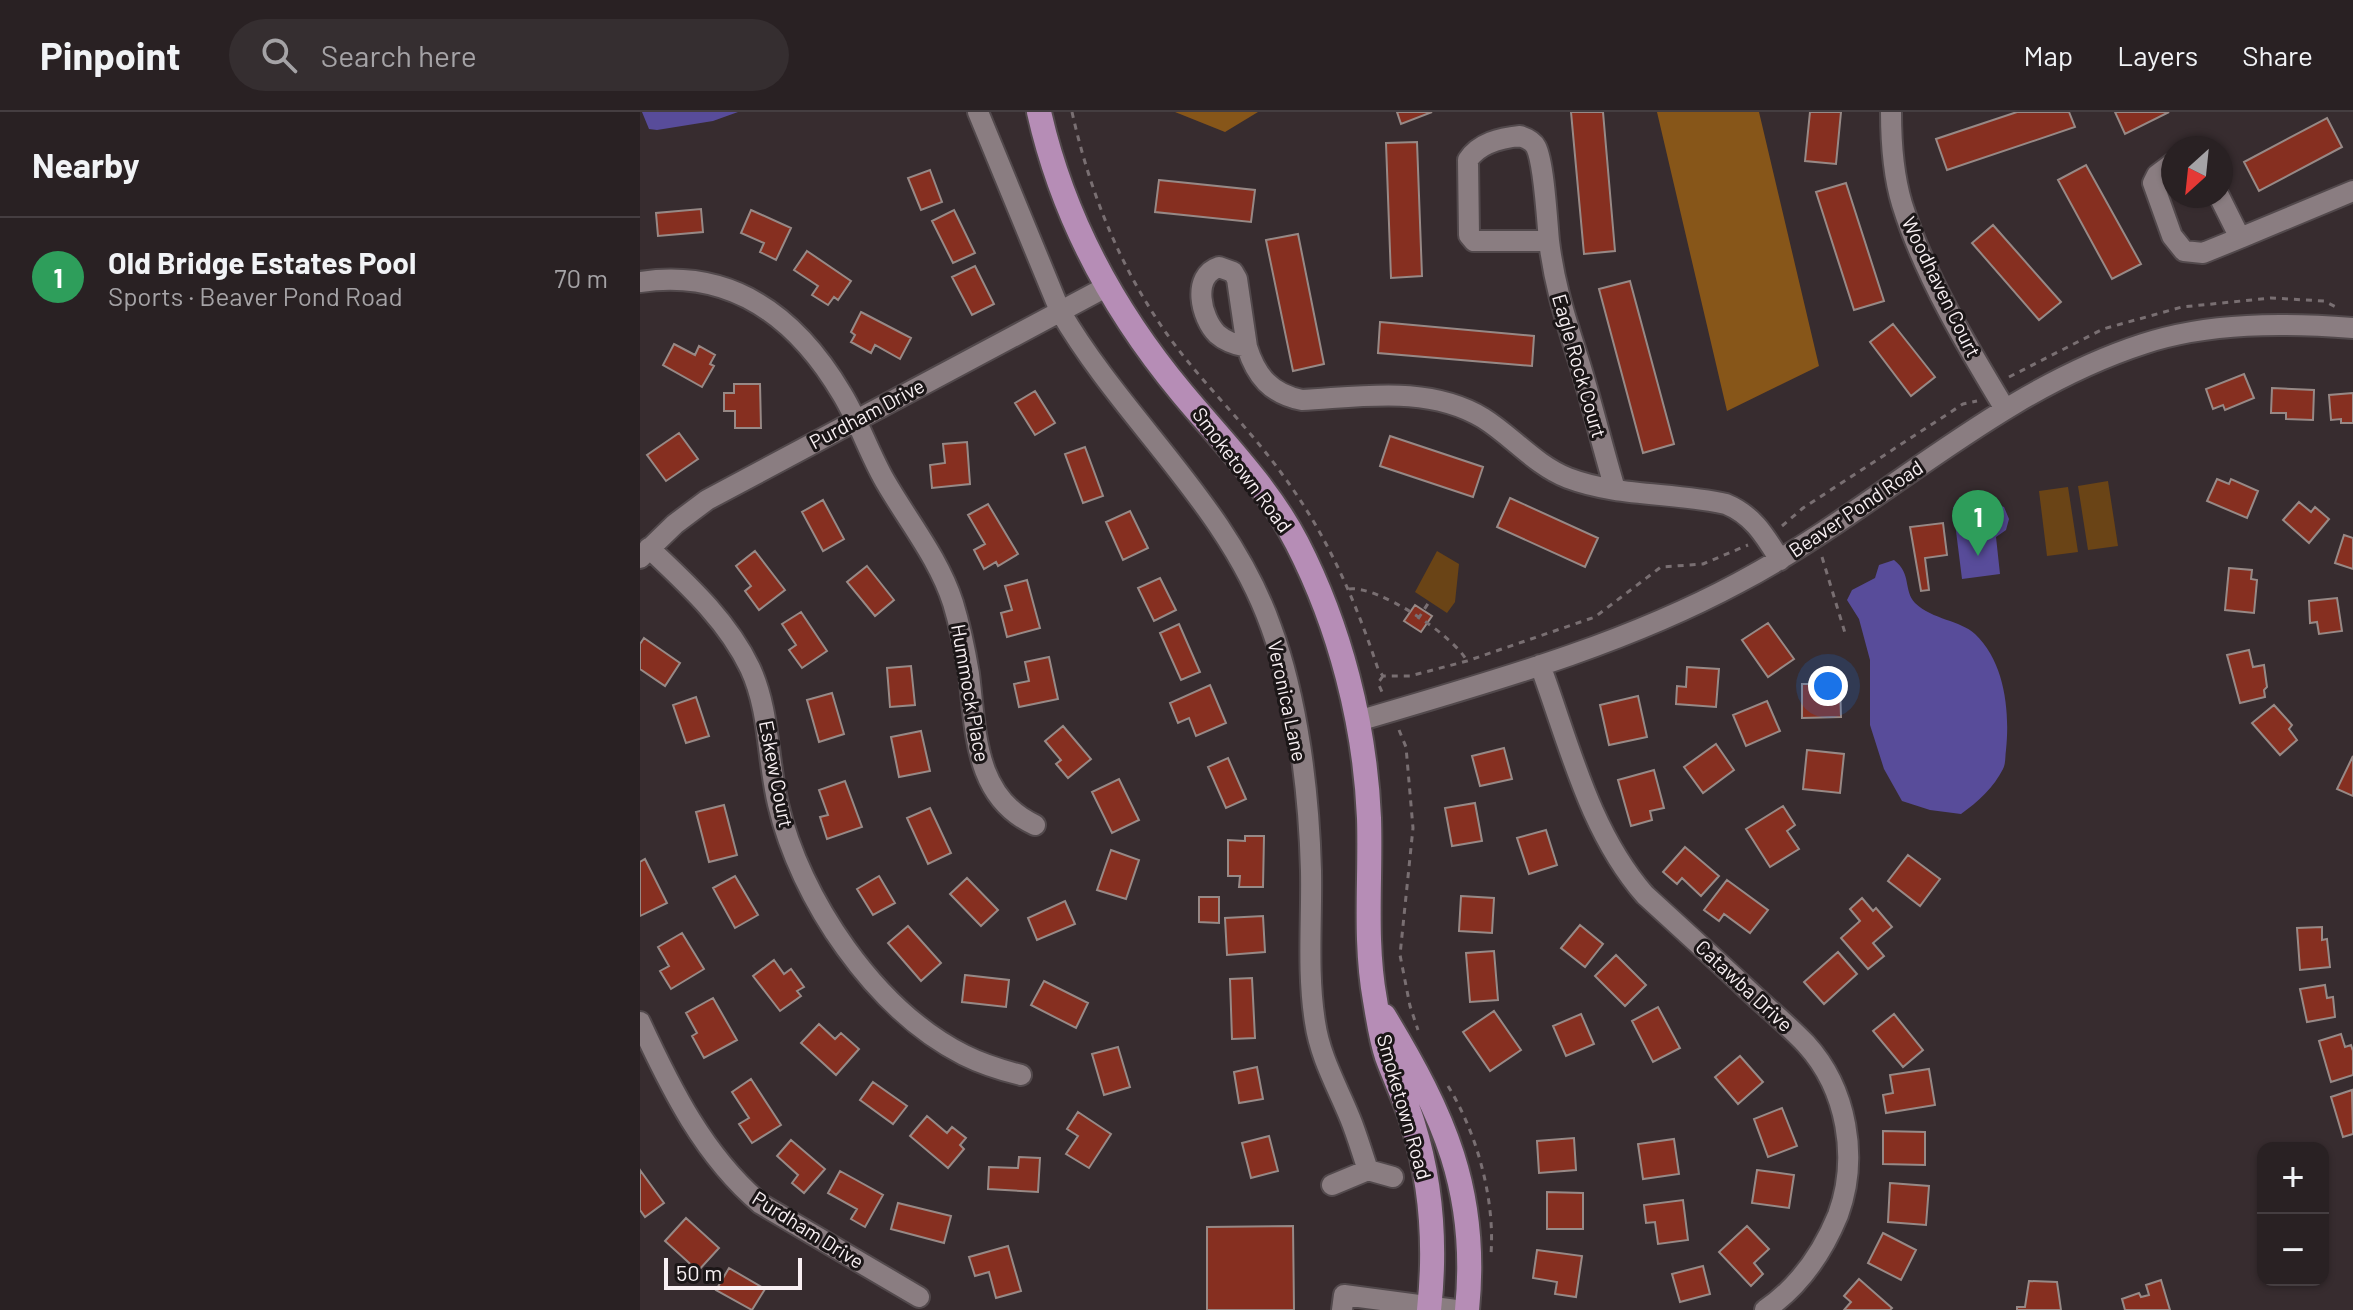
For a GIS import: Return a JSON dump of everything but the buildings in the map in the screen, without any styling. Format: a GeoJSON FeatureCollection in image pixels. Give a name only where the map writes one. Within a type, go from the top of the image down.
{"type":"FeatureCollection","features":[{"type":"Feature","properties":{"kind":"main road","name":"Smoketown Road"},"geometry":{"type":"LineString","coordinates":[[1039,112],[1066,203],[1106,287],[1180,390],[1264,492],[1296,541],[1343,661],[1358,721],[1369,818],[1368,958],[1387,1055],[1424,1162],[1432,1209],[1434,1261],[1430,1308]]}},
{"type":"Feature","properties":{"kind":"main road","name":"Smoketown Road"},"geometry":{"type":"LineString","coordinates":[[1375,1001],[1432,1098],[1459,1176],[1470,1245],[1467,1310]]}},
{"type":"Feature","properties":{"kind":"street","name":"Veronica Lane"},"geometry":{"type":"LineString","coordinates":[[978,112],[1060,311],[1075,336],[1218,523],[1255,587],[1272,627],[1286,682],[1304,787],[1311,869],[1311,991],[1315,1025],[1323,1058],[1349,1116],[1368,1170]]}},
{"type":"Feature","properties":{"kind":"street","name":"Woodhaven Court"},"geometry":{"type":"LineString","coordinates":[[1891,112],[1894,167],[1913,236],[1964,340],[2005,409]]}},
{"type":"Feature","properties":{"kind":"street","name":"Eagle Rock Court"},"geometry":{"type":"LineString","coordinates":[[1549,241],[1474,241],[1469,235],[1466,167],[1473,151],[1482,145],[1514,137],[1529,140],[1536,146],[1544,189],[1554,281],[1615,489]]}},
{"type":"Feature","properties":{"kind":"street"},"geometry":{"type":"LineString","coordinates":[[2161,172],[2153,183],[2161,204]]}},
{"type":"Feature","properties":{"kind":"street"},"geometry":{"type":"LineString","coordinates":[[2162,208],[2176,244],[2194,254],[2353,191]]}},
{"type":"Feature","properties":{"kind":"street"},"geometry":{"type":"LineString","coordinates":[[2225,208],[2240,238]]}},
{"type":"Feature","properties":{"kind":"street","name":"Hummock Place"},"geometry":{"type":"LineString","coordinates":[[640,282],[685,280],[741,293],[764,306],[800,336],[824,366],[856,420],[874,461],[902,511],[937,565],[952,600],[962,636],[973,723],[987,780],[1011,811],[1035,825]]}},
{"type":"Feature","properties":{"kind":"street","name":"Purdham Drive"},"geometry":{"type":"LineString","coordinates":[[645,553],[707,500],[1106,287]]}},
{"type":"Feature","properties":{"kind":"street","name":"Beaver Pond Road"},"geometry":{"type":"LineString","coordinates":[[1358,721],[1540,665],[1651,624],[1723,591],[1780,560],[2005,409],[2046,384],[2090,363],[2177,335],[2266,325],[2353,328]]}},
{"type":"Feature","properties":{"kind":"street"},"geometry":{"type":"LineString","coordinates":[[1247,347],[1260,378],[1289,398],[1393,395],[1435,399],[1483,418],[1541,464],[1564,476],[1589,485],[1712,501],[1733,507],[1758,526],[1780,560]]}},
{"type":"Feature","properties":{"kind":"street","name":"Eskew Court"},"geometry":{"type":"LineString","coordinates":[[645,553],[727,628],[751,671],[762,700],[772,777],[789,844],[805,882],[845,948],[906,1014],[937,1039],[963,1055],[1021,1075]]}},
{"type":"Feature","properties":{"kind":"street","name":"Catawba Drive"},"geometry":{"type":"LineString","coordinates":[[1540,665],[1598,825],[1628,875],[1645,895],[1806,1044],[1829,1078],[1840,1103],[1849,1150],[1841,1207],[1816,1260],[1791,1291],[1765,1310]]}},
{"type":"Feature","properties":{"kind":"street","name":"Purdham Drive"},"geometry":{"type":"LineString","coordinates":[[640,1022],[703,1141],[723,1168],[746,1191],[761,1204],[919,1297]]}},
{"type":"Feature","properties":{"kind":"street"},"geometry":{"type":"LineString","coordinates":[[1332,1185],[1368,1170],[1393,1177]]}},
{"type":"Feature","properties":{"kind":"street"},"geometry":{"type":"LineString","coordinates":[[1342,1310],[1344,1295],[1456,1310]]}},
{"type":"Feature","properties":{"kind":"path"},"geometry":{"type":"LineString","coordinates":[[1072,112],[1090,185],[1107,229],[1150,308],[1178,350],[1283,475],[1327,546],[1349,589],[1383,676],[1398,678],[1467,661],[1595,617],[1661,567],[1703,564],[1750,544]]}},
{"type":"Feature","properties":{"kind":"path"},"geometry":{"type":"LineString","coordinates":[[1780,529],[1791,516],[1816,499],[1963,404],[1976,401]]}},
{"type":"Feature","properties":{"kind":"path"},"geometry":{"type":"LineString","coordinates":[[1822,557],[1845,633]]}},
{"type":"Feature","properties":{"kind":"path"},"geometry":{"type":"LineString","coordinates":[[1349,589],[1369,590],[1418,619],[1456,646],[1467,661]]}},
{"type":"Feature","properties":{"kind":"path"},"geometry":{"type":"LineString","coordinates":[[1418,619],[1429,602]]}},
{"type":"Feature","properties":{"kind":"path"},"geometry":{"type":"LineString","coordinates":[[1378,683],[1383,676]]}},
{"type":"Feature","properties":{"kind":"path"},"geometry":{"type":"LineString","coordinates":[[1399,731],[1406,747],[1413,828],[1400,955],[1410,1006],[1420,1034]]}},
{"type":"Feature","properties":{"kind":"path"},"geometry":{"type":"LineString","coordinates":[[1445,1080],[1462,1112],[1482,1174],[1490,1210],[1491,1259]]}},
{"type":"Feature","properties":{"kind":"shaded area"},"geometry":{"type":"Polygon","coordinates":[[[642,112],[738,112],[713,121],[657,130],[649,129],[642,112]]]}},
{"type":"Feature","properties":{"kind":"shaded area"},"geometry":{"type":"Polygon","coordinates":[[[1175,112],[1258,112],[1225,132],[1175,112]]]}},
{"type":"Feature","properties":{"kind":"shaded area"},"geometry":{"type":"Polygon","coordinates":[[[1657,112],[1759,112],[1819,366],[1727,411],[1657,112]]]}},
{"type":"Feature","properties":{"kind":"shaded area"},"geometry":{"type":"Polygon","coordinates":[[[2108,481],[2118,546],[2088,550],[2078,486],[2108,481]]]}},
{"type":"Feature","properties":{"kind":"shaded area"},"geometry":{"type":"Polygon","coordinates":[[[2068,487],[2078,552],[2047,556],[2039,491],[2068,487]]]}},
{"type":"Feature","properties":{"kind":"shaded area"},"geometry":{"type":"Polygon","coordinates":[[[1991,502],[2004,507],[2009,519],[2006,530],[1996,537],[2000,574],[1962,579],[1953,507],[1991,502]]]}},
{"type":"Feature","properties":{"kind":"shaded area"},"geometry":{"type":"Polygon","coordinates":[[[1437,551],[1459,564],[1455,602],[1447,613],[1415,592],[1437,551]]]}},
{"type":"Feature","properties":{"kind":"shaded area"},"geometry":{"type":"Polygon","coordinates":[[[1894,560],[1903,571],[1915,603],[1930,613],[1969,629],[1985,645],[2003,688],[2007,720],[2004,767],[1990,788],[1961,814],[1930,810],[1902,801],[1884,769],[1870,725],[1870,660],[1859,619],[1847,600],[1852,590],[1875,578],[1879,565],[1894,560]]]}},
{"type":"Feature","properties":{"kind":"place","name":"Old Bridge Estates Pool"},"geometry":{"type":"Point","coordinates":[1978,556]}}]}
